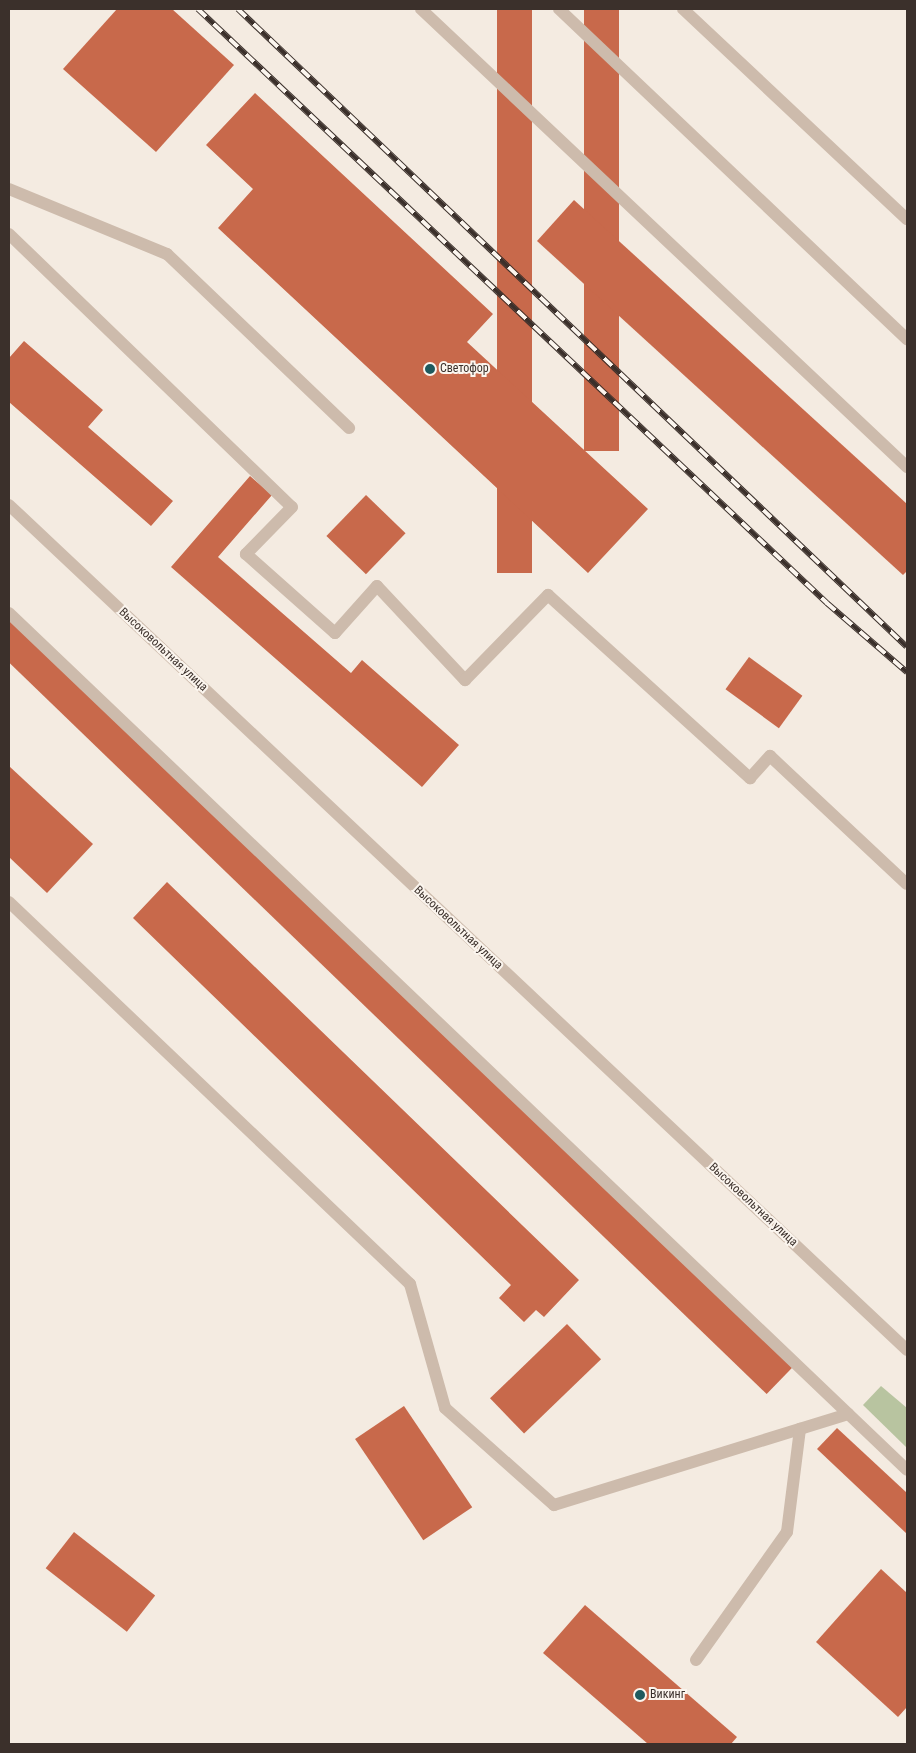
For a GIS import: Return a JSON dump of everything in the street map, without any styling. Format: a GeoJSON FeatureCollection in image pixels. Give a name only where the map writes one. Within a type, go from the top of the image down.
{"type":"FeatureCollection","features":[{"type":"Feature","properties":{"kind":"street"},"geometry":{"type":"LineString","coordinates":[[421,9],[907,467]]}},
{"type":"Feature","properties":{"kind":"street"},"geometry":{"type":"LineString","coordinates":[[559,9],[907,339]]}},
{"type":"Feature","properties":{"kind":"street"},"geometry":{"type":"LineString","coordinates":[[683,9],[907,219]]}},
{"type":"Feature","properties":{"kind":"street"},"geometry":{"type":"LineString","coordinates":[[9,189],[167,254],[349,428]]}},
{"type":"Feature","properties":{"kind":"street"},"geometry":{"type":"LineString","coordinates":[[9,234],[292,507],[246,554],[335,633],[378,586],[465,680],[548,595],[750,778],[770,756],[907,884]]}},
{"type":"Feature","properties":{"kind":"street","name":"Высоковольтная улица"},"geometry":{"type":"LineString","coordinates":[[9,505],[907,1350]]}},
{"type":"Feature","properties":{"kind":"street"},"geometry":{"type":"LineString","coordinates":[[9,613],[907,1470]]}},
{"type":"Feature","properties":{"kind":"street"},"geometry":{"type":"LineString","coordinates":[[9,902],[410,1284],[445,1408],[554,1505],[848,1414]]}},
{"type":"Feature","properties":{"kind":"street"},"geometry":{"type":"LineString","coordinates":[[696,1660],[786,1532],[800,1429]]}},
{"type":"Feature","properties":{"kind":"green space"},"geometry":{"type":"Polygon","coordinates":[[[881,1386],[907,1408],[907,1448],[863,1405],[881,1386]]]}},
{"type":"Feature","properties":{"kind":"building"},"geometry":{"type":"Polygon","coordinates":[[[117,9],[172,9],[234,65],[156,152],[63,69],[117,9]]]}},
{"type":"Feature","properties":{"kind":"building"},"geometry":{"type":"Polygon","coordinates":[[[497,9],[532,9],[532,573],[497,573],[497,9]]]}},
{"type":"Feature","properties":{"kind":"building"},"geometry":{"type":"Polygon","coordinates":[[[584,9],[619,9],[619,451],[584,451],[584,9]]]}},
{"type":"Feature","properties":{"kind":"building"},"geometry":{"type":"Polygon","coordinates":[[[255,93],[493,314],[467,342],[648,509],[588,573],[218,228],[253,189],[206,145],[255,93]]]}},
{"type":"Feature","properties":{"kind":"building"},"geometry":{"type":"Polygon","coordinates":[[[574,200],[907,504],[907,571],[903,575],[537,241],[574,200]]]}},
{"type":"Feature","properties":{"kind":"building"},"geometry":{"type":"Polygon","coordinates":[[[24,341],[103,410],[88,427],[173,501],[151,526],[9,402],[9,358],[24,341]]]}},
{"type":"Feature","properties":{"kind":"building"},"geometry":{"type":"Polygon","coordinates":[[[250,476],[272,495],[218,557],[351,673],[362,660],[459,745],[422,787],[171,567],[250,476]]]}},
{"type":"Feature","properties":{"kind":"building"},"geometry":{"type":"Polygon","coordinates":[[[366,495],[406,533],[366,574],[326,536],[366,495]]]}},
{"type":"Feature","properties":{"kind":"building"},"geometry":{"type":"Polygon","coordinates":[[[9,611],[792,1367],[767,1394],[9,662],[9,611]]]}},
{"type":"Feature","properties":{"kind":"building"},"geometry":{"type":"Polygon","coordinates":[[[749,657],[802,696],[779,728],[725,689],[749,657]]]}},
{"type":"Feature","properties":{"kind":"building"},"geometry":{"type":"Polygon","coordinates":[[[9,766],[93,844],[47,893],[9,857],[9,766]]]}},
{"type":"Feature","properties":{"kind":"building"},"geometry":{"type":"Polygon","coordinates":[[[167,882],[579,1280],[544,1317],[536,1310],[524,1322],[499,1298],[511,1285],[133,918],[167,882]]]}},
{"type":"Feature","properties":{"kind":"building"},"geometry":{"type":"Polygon","coordinates":[[[567,1324],[601,1359],[524,1434],[490,1398],[567,1324]]]}},
{"type":"Feature","properties":{"kind":"building"},"geometry":{"type":"Polygon","coordinates":[[[404,1406],[472,1507],[423,1540],[355,1439],[404,1406]]]}},
{"type":"Feature","properties":{"kind":"building"},"geometry":{"type":"Polygon","coordinates":[[[837,1428],[907,1493],[907,1534],[817,1449],[837,1428]]]}},
{"type":"Feature","properties":{"kind":"building"},"geometry":{"type":"Polygon","coordinates":[[[74,1532],[155,1595],[127,1632],[46,1568],[74,1532]]]}},
{"type":"Feature","properties":{"kind":"building"},"geometry":{"type":"Polygon","coordinates":[[[881,1569],[907,1593],[907,1707],[898,1717],[816,1642],[881,1569]]]}},
{"type":"Feature","properties":{"kind":"building","name":"Викинг"},"geometry":{"type":"Polygon","coordinates":[[[585,1605],[737,1737],[731,1744],[648,1744],[543,1653],[585,1605]]]}},
{"type":"Feature","properties":{"kind":"railway"},"geometry":{"type":"LineString","coordinates":[[198,9],[827,603],[907,672]]}},
{"type":"Feature","properties":{"kind":"railway"},"geometry":{"type":"LineString","coordinates":[[238,9],[907,647]]}},
{"type":"Feature","properties":{"kind":"place","name":"Светофор"},"geometry":{"type":"Point","coordinates":[430,369]}},
{"type":"Feature","properties":{"kind":"place","name":"Викинг"},"geometry":{"type":"Point","coordinates":[640,1695]}}]}
